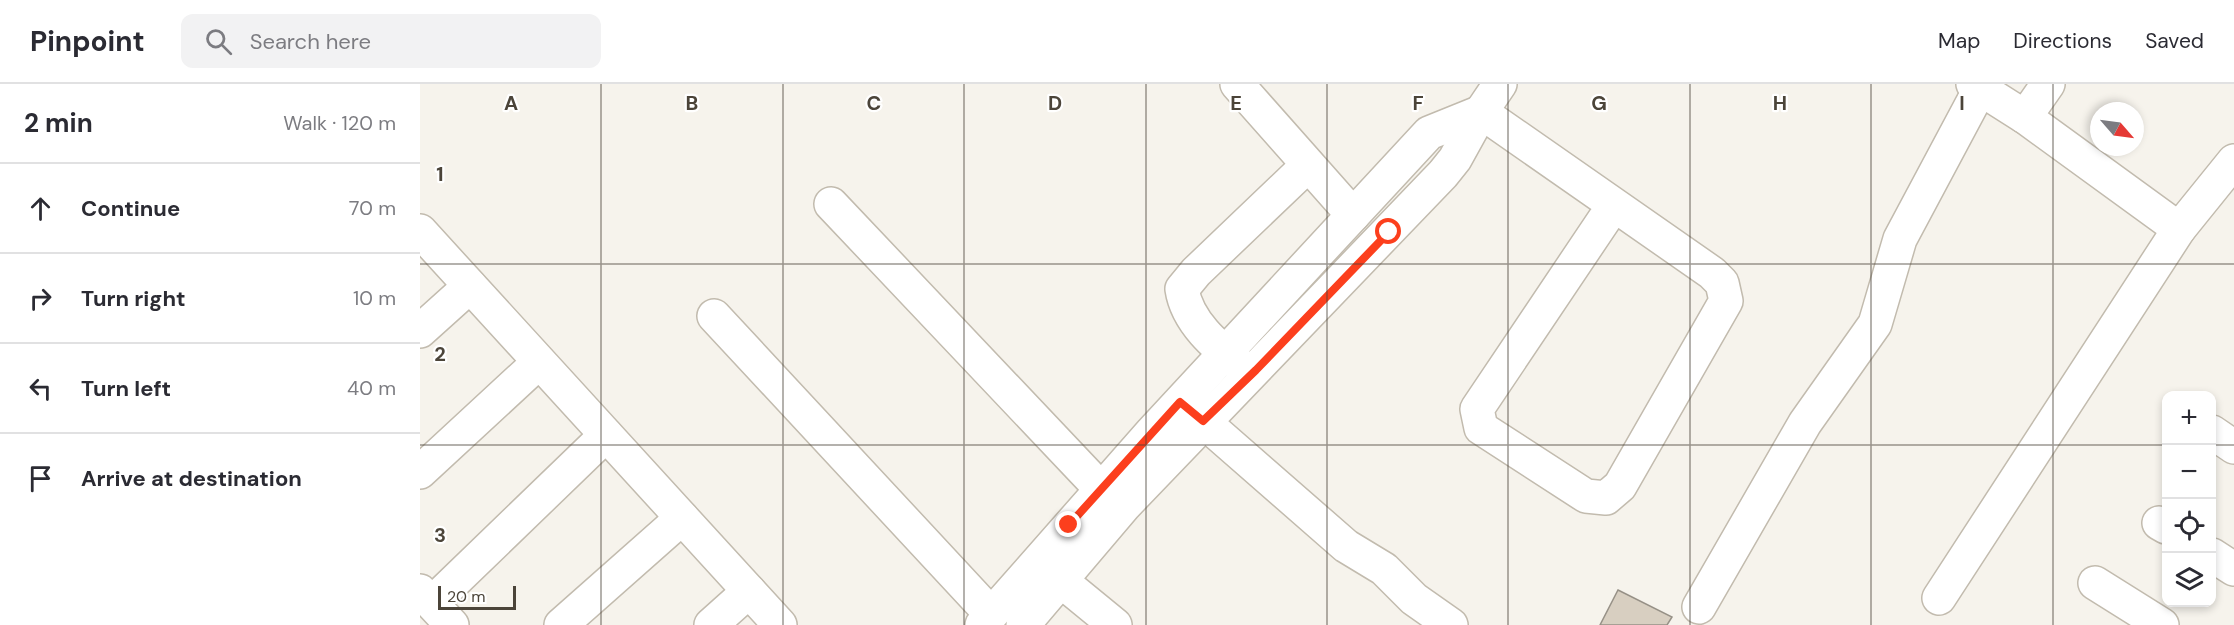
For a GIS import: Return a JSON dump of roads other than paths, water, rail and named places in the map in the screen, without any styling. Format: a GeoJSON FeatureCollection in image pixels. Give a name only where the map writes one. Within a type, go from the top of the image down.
{"type":"FeatureCollection","features":[{"type":"Feature","properties":{"kind":"street"},"geometry":{"type":"LineString","coordinates":[[1237,84],[1353,215]]}},
{"type":"Feature","properties":{"kind":"street"},"geometry":{"type":"LineString","coordinates":[[1023,625],[1048,570],[1101,489],[1192,411],[1251,375],[1443,174],[1455,159],[1480,112],[1500,84]]}},
{"type":"Feature","properties":{"kind":"street"},"geometry":{"type":"LineString","coordinates":[[2025,117],[2048,84]]}},
{"type":"Feature","properties":{"kind":"street"},"geometry":{"type":"LineString","coordinates":[[1699,607],[1805,423],[1875,324],[1900,239],[1976,87],[2025,117],[2179,229]]}},
{"type":"Feature","properties":{"kind":"street"},"geometry":{"type":"LineString","coordinates":[[1480,112],[1614,204],[1712,273],[1722,283],[1726,301],[1620,486],[1606,498],[1586,496],[1481,428],[1477,409],[1614,204]]}},
{"type":"Feature","properties":{"kind":"street"},"geometry":{"type":"LineString","coordinates":[[714,316],[986,620],[1124,506],[1192,411],[1225,354],[1429,132],[1480,112]]}},
{"type":"Feature","properties":{"kind":"street"},"geometry":{"type":"LineString","coordinates":[[1939,598],[2179,229],[2234,161]]}},
{"type":"Feature","properties":{"kind":"street"},"geometry":{"type":"LineString","coordinates":[[1251,375],[1225,354],[1200,329],[1184,303],[1182,289],[1196,272],[1308,165]]}},
{"type":"Feature","properties":{"kind":"street"},"geometry":{"type":"LineString","coordinates":[[831,204],[1101,489]]}},
{"type":"Feature","properties":{"kind":"street"},"geometry":{"type":"LineString","coordinates":[[420,231],[780,625]]}},
{"type":"Feature","properties":{"kind":"street"},"geometry":{"type":"LineString","coordinates":[[420,331],[470,286]]}},
{"type":"Feature","properties":{"kind":"street"},"geometry":{"type":"LineString","coordinates":[[420,472],[539,362]]}},
{"type":"Feature","properties":{"kind":"street"},"geometry":{"type":"LineString","coordinates":[[1192,411],[1346,546],[1384,569],[1414,599],[1452,625]]}},
{"type":"Feature","properties":{"kind":"street"},"geometry":{"type":"LineString","coordinates":[[435,606],[606,435]]}},
{"type":"Feature","properties":{"kind":"street"},"geometry":{"type":"LineString","coordinates":[[2216,435],[2234,447]]}},
{"type":"Feature","properties":{"kind":"street"},"geometry":{"type":"LineString","coordinates":[[561,625],[682,518]]}},
{"type":"Feature","properties":{"kind":"street"},"geometry":{"type":"LineString","coordinates":[[2216,558],[2234,569]]}},
{"type":"Feature","properties":{"kind":"street"},"geometry":{"type":"LineString","coordinates":[[1048,570],[1115,625]]}},
{"type":"Feature","properties":{"kind":"street"},"geometry":{"type":"LineString","coordinates":[[2095,583],[2162,625]]}},
{"type":"Feature","properties":{"kind":"street"},"geometry":{"type":"LineString","coordinates":[[711,625],[748,591]]}}]}
